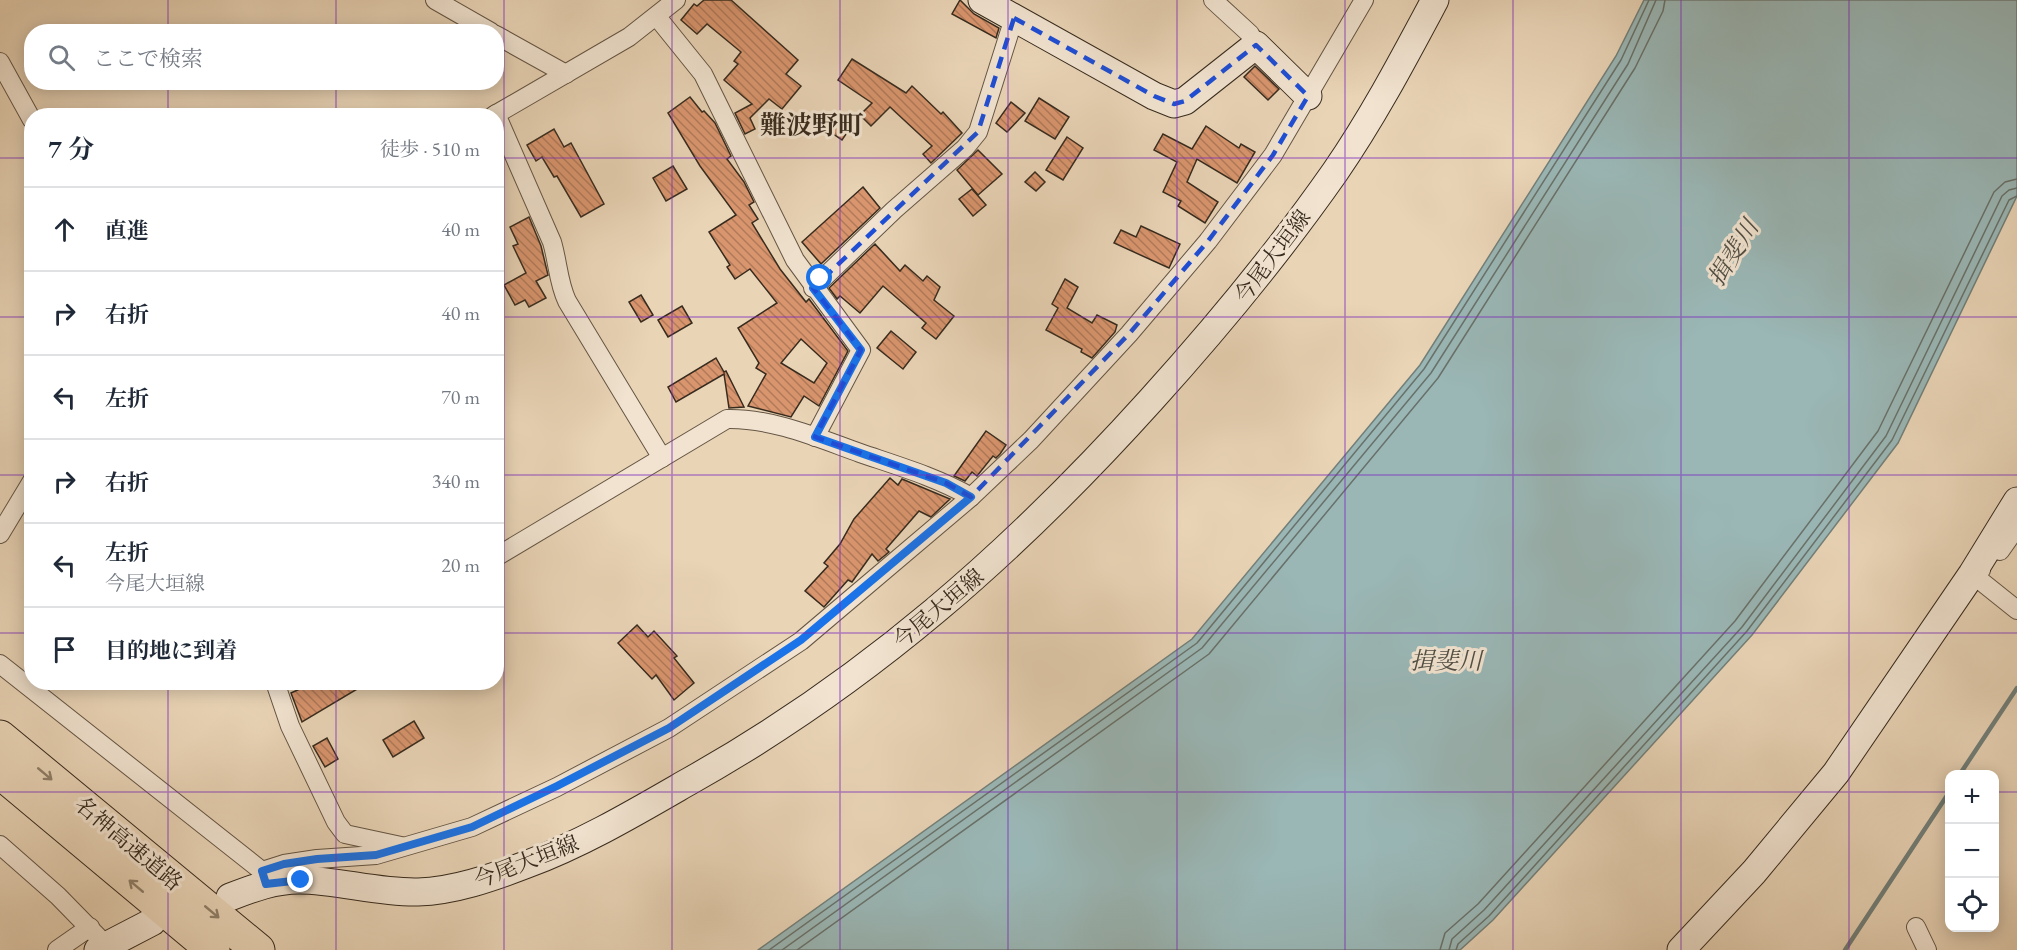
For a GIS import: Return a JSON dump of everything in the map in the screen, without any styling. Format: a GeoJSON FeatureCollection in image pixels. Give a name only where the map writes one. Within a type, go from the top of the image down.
{"type":"FeatureCollection","features":[{"type":"Feature","properties":{"kind":"highway","name":"名神高速道路"},"geometry":{"type":"LineString","coordinates":[[0,737],[258,950]]}},
{"type":"Feature","properties":{"kind":"highway","name":"名神高速道路"},"geometry":{"type":"LineString","coordinates":[[0,772],[213,950]]}},
{"type":"Feature","properties":{"kind":"main road"},"geometry":{"type":"LineString","coordinates":[[982,0],[1154,96],[1174,104],[1185,101],[1256,45],[1308,96]]}},
{"type":"Feature","properties":{"kind":"main road","name":"今尾大垣線"},"geometry":{"type":"LineString","coordinates":[[230,897],[264,877],[366,890],[420,892],[470,884],[518,868],[566,848],[754,745],[846,682],[985,569],[1111,444],[1230,313],[1336,171],[1435,0]]}},
{"type":"Feature","properties":{"kind":"main road"},"geometry":{"type":"LineString","coordinates":[[1681,950],[1754,872],[1836,773],[1972,574],[2017,501]]}},
{"type":"Feature","properties":{"kind":"main road"},"geometry":{"type":"LineString","coordinates":[[98,940],[152,922]]}},
{"type":"Feature","properties":{"kind":"street"},"geometry":{"type":"LineString","coordinates":[[435,0],[477,24]]}},
{"type":"Feature","properties":{"kind":"street"},"geometry":{"type":"LineString","coordinates":[[504,110],[629,37],[676,0]]}},
{"type":"Feature","properties":{"kind":"street"},"geometry":{"type":"LineString","coordinates":[[1213,0],[1250,34],[1256,45]]}},
{"type":"Feature","properties":{"kind":"street"},"geometry":{"type":"LineString","coordinates":[[32,690],[264,877],[284,864],[376,855],[472,827],[669,728],[801,640],[971,497],[1031,440],[1130,334],[1194,258],[1273,155],[1364,0]]}},
{"type":"Feature","properties":{"kind":"street"},"geometry":{"type":"LineString","coordinates":[[657,17],[704,74],[795,260],[813,288],[861,350],[815,437]]}},
{"type":"Feature","properties":{"kind":"street"},"geometry":{"type":"LineString","coordinates":[[813,288],[894,210],[965,148],[978,132],[1014,18]]}},
{"type":"Feature","properties":{"kind":"street"},"geometry":{"type":"LineString","coordinates":[[504,39],[566,74]]}},
{"type":"Feature","properties":{"kind":"street"},"geometry":{"type":"LineString","coordinates":[[0,62],[25,108]]}},
{"type":"Feature","properties":{"kind":"street"},"geometry":{"type":"LineString","coordinates":[[504,135],[552,242],[558,261],[559,283],[567,301],[662,458]]}},
{"type":"Feature","properties":{"kind":"street"},"geometry":{"type":"LineString","coordinates":[[504,552],[727,419],[744,418],[815,437],[946,483],[971,497]]}},
{"type":"Feature","properties":{"kind":"street"},"geometry":{"type":"LineString","coordinates":[[0,534],[24,494]]}},
{"type":"Feature","properties":{"kind":"street"},"geometry":{"type":"LineString","coordinates":[[2017,527],[1990,566],[1972,574],[2017,610]]}},
{"type":"Feature","properties":{"kind":"street"},"geometry":{"type":"LineString","coordinates":[[0,664],[24,683]]}},
{"type":"Feature","properties":{"kind":"street"},"geometry":{"type":"LineString","coordinates":[[282,690],[311,774],[336,822],[345,834],[408,847]]}},
{"type":"Feature","properties":{"kind":"street"},"geometry":{"type":"LineString","coordinates":[[0,845],[98,940]]}},
{"type":"Feature","properties":{"kind":"street"},"geometry":{"type":"LineString","coordinates":[[1916,927],[1927,950]]}},
{"type":"Feature","properties":{"kind":"street"},"geometry":{"type":"LineString","coordinates":[[57,950],[98,940]]}},
{"type":"Feature","properties":{"kind":"highlighted area"},"geometry":{"type":"Polygon","coordinates":[[[1014,18],[1154,96],[1174,104],[1185,101],[1256,45],[1308,96],[1273,155],[1208,241],[1129,334],[971,497],[946,483],[815,437],[861,350],[813,288],[978,132],[1014,18]]]}},
{"type":"Feature","properties":{"kind":"water","name":"揖斐川"},"geometry":{"type":"Polygon","coordinates":[[[1644,0],[2017,0],[2017,196],[1898,443],[1752,635],[1493,920],[1460,950],[758,950],[1192,639],[1420,365],[1616,56],[1644,0]]]}},
{"type":"Feature","properties":{"kind":"building"},"geometry":{"type":"Polygon","coordinates":[[[704,0],[731,0],[798,60],[786,74],[801,86],[782,109],[769,99],[750,118],[755,129],[745,134],[735,113],[752,104],[724,80],[738,64],[734,61],[741,52],[707,24],[697,34],[681,20],[694,4],[697,6],[704,0]]]}},
{"type":"Feature","properties":{"kind":"building"},"geometry":{"type":"Polygon","coordinates":[[[960,0],[974,14],[999,28],[996,38],[952,14],[960,0]]]}},
{"type":"Feature","properties":{"kind":"building"},"geometry":{"type":"Polygon","coordinates":[[[852,59],[906,93],[912,86],[941,114],[943,112],[962,133],[931,163],[923,154],[932,146],[890,107],[871,126],[860,115],[872,103],[838,80],[852,59]]]}},
{"type":"Feature","properties":{"kind":"building"},"geometry":{"type":"Polygon","coordinates":[[[1255,66],[1279,89],[1268,100],[1244,77],[1255,66]]]}},
{"type":"Feature","properties":{"kind":"building"},"geometry":{"type":"Polygon","coordinates":[[[690,97],[715,123],[731,156],[727,159],[744,182],[754,202],[749,205],[758,219],[752,223],[780,269],[806,302],[809,299],[848,351],[819,406],[804,396],[791,417],[748,406],[766,374],[756,368],[759,363],[738,328],[777,303],[750,269],[735,279],[727,267],[730,265],[709,232],[736,215],[700,166],[668,113],[690,97]],[[801,339],[781,363],[814,383],[827,363],[801,339]]]}},
{"type":"Feature","properties":{"kind":"building"},"geometry":{"type":"Polygon","coordinates":[[[1039,98],[1069,117],[1055,139],[1025,121],[1039,98]]]}},
{"type":"Feature","properties":{"kind":"building"},"geometry":{"type":"Polygon","coordinates":[[[1011,102],[1025,113],[1007,132],[996,123],[1011,102]]]}},
{"type":"Feature","properties":{"kind":"building"},"geometry":{"type":"Polygon","coordinates":[[[840,115],[853,124],[842,140],[829,131],[840,115]]]}},
{"type":"Feature","properties":{"kind":"building"},"geometry":{"type":"Polygon","coordinates":[[[1206,126],[1239,148],[1241,144],[1255,152],[1237,183],[1197,159],[1187,182],[1218,202],[1205,223],[1178,206],[1181,201],[1163,192],[1177,162],[1154,150],[1163,134],[1192,149],[1206,126]]]}},
{"type":"Feature","properties":{"kind":"building"},"geometry":{"type":"Polygon","coordinates":[[[554,129],[564,147],[571,143],[604,204],[581,217],[557,176],[554,177],[542,157],[536,161],[527,145],[554,129]]]}},
{"type":"Feature","properties":{"kind":"building"},"geometry":{"type":"Polygon","coordinates":[[[1067,137],[1083,148],[1063,180],[1046,170],[1067,137]]]}},
{"type":"Feature","properties":{"kind":"building"},"geometry":{"type":"Polygon","coordinates":[[[978,150],[1002,174],[978,195],[957,170],[978,150]]]}},
{"type":"Feature","properties":{"kind":"building"},"geometry":{"type":"Polygon","coordinates":[[[673,166],[687,189],[666,201],[653,178],[673,166]]]}},
{"type":"Feature","properties":{"kind":"building"},"geometry":{"type":"Polygon","coordinates":[[[1035,172],[1045,182],[1036,191],[1025,182],[1035,172]]]}},
{"type":"Feature","properties":{"kind":"building"},"geometry":{"type":"Polygon","coordinates":[[[863,187],[880,208],[821,264],[802,242],[863,187]]]}},
{"type":"Feature","properties":{"kind":"building"},"geometry":{"type":"Polygon","coordinates":[[[972,189],[986,205],[973,216],[959,199],[972,189]]]}},
{"type":"Feature","properties":{"kind":"building"},"geometry":{"type":"Polygon","coordinates":[[[529,217],[541,246],[548,275],[536,281],[546,298],[529,307],[525,300],[515,305],[504,285],[526,273],[513,246],[518,244],[510,227],[529,217]]]}},
{"type":"Feature","properties":{"kind":"building"},"geometry":{"type":"Polygon","coordinates":[[[1141,226],[1180,244],[1169,268],[1114,243],[1121,230],[1136,237],[1141,226]]]}},
{"type":"Feature","properties":{"kind":"building"},"geometry":{"type":"Polygon","coordinates":[[[875,244],[900,271],[905,265],[923,281],[927,276],[940,287],[934,300],[954,316],[936,339],[922,328],[926,323],[883,286],[860,313],[840,296],[837,299],[829,288],[875,244]]]}},
{"type":"Feature","properties":{"kind":"building"},"geometry":{"type":"Polygon","coordinates":[[[1065,279],[1078,287],[1067,308],[1092,323],[1097,315],[1117,325],[1115,332],[1092,358],[1081,352],[1082,349],[1046,330],[1058,308],[1052,304],[1065,279]]]}},
{"type":"Feature","properties":{"kind":"building"},"geometry":{"type":"Polygon","coordinates":[[[641,295],[653,315],[641,322],[629,302],[641,295]]]}},
{"type":"Feature","properties":{"kind":"building"},"geometry":{"type":"Polygon","coordinates":[[[682,306],[692,323],[668,337],[658,320],[682,306]]]}},
{"type":"Feature","properties":{"kind":"building"},"geometry":{"type":"Polygon","coordinates":[[[891,331],[916,352],[903,369],[877,348],[891,331]]]}},
{"type":"Feature","properties":{"kind":"building"},"geometry":{"type":"Polygon","coordinates":[[[716,358],[724,372],[726,371],[744,407],[729,408],[724,374],[676,402],[668,387],[716,358]]]}},
{"type":"Feature","properties":{"kind":"building"},"geometry":{"type":"Polygon","coordinates":[[[986,431],[1006,445],[1000,454],[996,458],[993,456],[977,476],[972,472],[965,481],[954,476],[986,431]]]}},
{"type":"Feature","properties":{"kind":"building"},"geometry":{"type":"Polygon","coordinates":[[[890,478],[898,485],[902,479],[950,499],[931,517],[919,511],[886,549],[889,552],[878,561],[872,554],[852,582],[848,580],[824,607],[805,591],[828,566],[824,563],[840,544],[854,519],[890,478]]]}},
{"type":"Feature","properties":{"kind":"building"},"geometry":{"type":"Polygon","coordinates":[[[637,625],[648,637],[654,631],[677,656],[674,658],[694,683],[674,700],[656,675],[652,679],[618,643],[637,625]]]}},
{"type":"Feature","properties":{"kind":"building"},"geometry":{"type":"Polygon","coordinates":[[[298,690],[356,690],[302,722],[291,693],[298,690]]]}},
{"type":"Feature","properties":{"kind":"building"},"geometry":{"type":"Polygon","coordinates":[[[414,721],[424,738],[393,757],[383,740],[414,721]]]}},
{"type":"Feature","properties":{"kind":"building"},"geometry":{"type":"Polygon","coordinates":[[[327,738],[338,759],[325,767],[313,746],[327,738]]]}},
{"type":"Feature","properties":{"kind":"waterway"},"geometry":{"type":"LineString","coordinates":[[1963,770],[2017,688]]}},
{"type":"Feature","properties":{"kind":"waterway"},"geometry":{"type":"LineString","coordinates":[[1845,950],[1945,799]]}},
{"type":"Feature","properties":{"kind":"district","name":"難波野町"},"geometry":{"type":"Point","coordinates":[812,125]}},
{"type":"Feature","properties":{"kind":"route"},"geometry":{"type":"LineString","coordinates":[[301,880],[266,884],[262,871],[284,864],[317,859],[376,855],[472,827],[669,728],[801,640],[971,497],[946,483],[815,437],[830,404],[861,350],[813,288],[820,278]]}}]}
